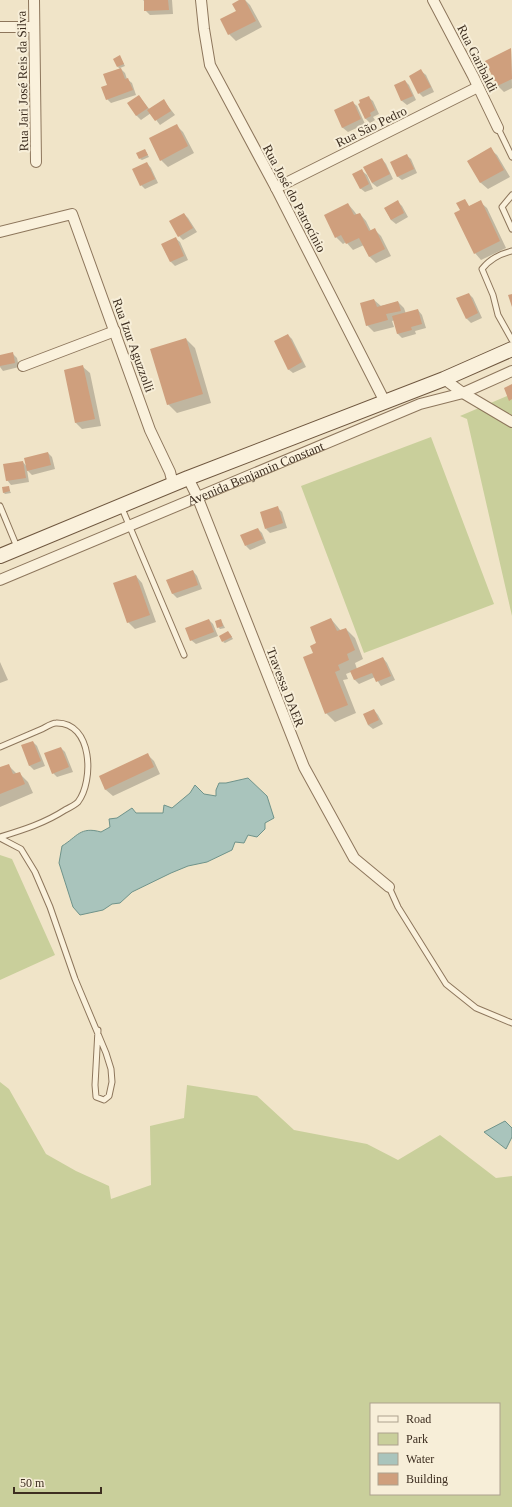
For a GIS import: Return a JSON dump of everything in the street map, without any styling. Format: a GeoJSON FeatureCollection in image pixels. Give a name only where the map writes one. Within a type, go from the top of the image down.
{"type":"FeatureCollection","features":[{"type":"Feature","properties":{"kind":"main road","name":"Avenida Benjamin Constant"},"geometry":{"type":"LineString","coordinates":[[0,556],[18,550],[121,505],[188,478],[444,379],[512,349]]}},
{"type":"Feature","properties":{"kind":"street","name":"Rua Jari José Reis da Silva"},"geometry":{"type":"LineString","coordinates":[[34,0],[36,162]]}},
{"type":"Feature","properties":{"kind":"street","name":"Rua José do Patrocínio"},"geometry":{"type":"LineString","coordinates":[[201,0],[210,65],[276,188],[386,402]]}},
{"type":"Feature","properties":{"kind":"street","name":"Rua Garibaldi"},"geometry":{"type":"LineString","coordinates":[[433,0],[498,128]]}},
{"type":"Feature","properties":{"kind":"street"},"geometry":{"type":"LineString","coordinates":[[0,27],[34,27]]}},
{"type":"Feature","properties":{"kind":"street","name":"Rua São Pedro"},"geometry":{"type":"LineString","coordinates":[[276,188],[478,87]]}},
{"type":"Feature","properties":{"kind":"street","name":"Rua Izur Aguzzolli"},"geometry":{"type":"LineString","coordinates":[[0,232],[72,214],[150,430],[174,484]]}},
{"type":"Feature","properties":{"kind":"street"},"geometry":{"type":"LineString","coordinates":[[23,366],[115,330]]}},
{"type":"Feature","properties":{"kind":"street","name":"Avenida Benjamin Constant"},"geometry":{"type":"LineString","coordinates":[[0,580],[197,496],[420,404],[463,393],[512,371]]}},
{"type":"Feature","properties":{"kind":"street"},"geometry":{"type":"LineString","coordinates":[[444,379],[463,393],[512,422]]}},
{"type":"Feature","properties":{"kind":"street","name":"Travessa DAER"},"geometry":{"type":"LineString","coordinates":[[188,478],[197,496],[304,767],[354,858],[389,887]]}},
{"type":"Feature","properties":{"kind":"lane"},"geometry":{"type":"LineString","coordinates":[[498,128],[512,157]]}},
{"type":"Feature","properties":{"kind":"lane"},"geometry":{"type":"LineString","coordinates":[[512,195],[502,207],[512,229]]}},
{"type":"Feature","properties":{"kind":"lane"},"geometry":{"type":"LineString","coordinates":[[512,251],[489,260],[482,269],[493,295],[498,315],[512,340]]}},
{"type":"Feature","properties":{"kind":"lane"},"geometry":{"type":"LineString","coordinates":[[121,505],[184,655]]}},
{"type":"Feature","properties":{"kind":"lane"},"geometry":{"type":"LineString","coordinates":[[0,506],[18,550]]}},
{"type":"Feature","properties":{"kind":"lane"},"geometry":{"type":"LineString","coordinates":[[0,747],[56,723],[68,725],[80,733],[86,748],[87,768],[84,790],[77,803],[52,818],[0,838]]}},
{"type":"Feature","properties":{"kind":"lane"},"geometry":{"type":"LineString","coordinates":[[0,838],[21,849],[35,872],[50,907],[76,978],[98,1030],[111,1069],[112,1082],[109,1096],[104,1100],[96,1097],[95,1085],[98,1030]]}},
{"type":"Feature","properties":{"kind":"lane"},"geometry":{"type":"LineString","coordinates":[[389,887],[398,907],[446,984],[476,1008],[512,1023]]}},
{"type":"Feature","properties":{"kind":"green space"},"geometry":{"type":"Polygon","coordinates":[[[512,394],[512,616],[467,419],[460,416],[512,394]]]}},
{"type":"Feature","properties":{"kind":"green space"},"geometry":{"type":"Polygon","coordinates":[[[431,437],[494,604],[364,653],[301,486],[431,437]]]}},
{"type":"Feature","properties":{"kind":"green space"},"geometry":{"type":"Polygon","coordinates":[[[0,855],[12,859],[55,955],[0,980],[0,855]]]}},
{"type":"Feature","properties":{"kind":"green space"},"geometry":{"type":"Polygon","coordinates":[[[0,1082],[9,1089],[46,1154],[76,1171],[109,1186],[111,1199],[151,1185],[150,1126],[184,1118],[187,1085],[257,1096],[294,1130],[367,1144],[398,1160],[440,1135],[496,1178],[512,1176],[512,1507],[0,1507],[0,1082]]]}},
{"type":"Feature","properties":{"kind":"water"},"geometry":{"type":"Polygon","coordinates":[[[248,778],[267,796],[274,818],[265,823],[265,829],[257,837],[248,835],[244,843],[235,842],[232,850],[207,862],[188,866],[171,873],[132,892],[120,903],[112,904],[103,910],[80,915],[73,907],[59,863],[62,846],[79,833],[88,830],[101,832],[110,827],[109,819],[117,818],[132,808],[136,813],[163,813],[164,805],[172,808],[190,793],[195,785],[204,794],[216,796],[216,790],[219,783],[248,778]]]}},
{"type":"Feature","properties":{"kind":"water"},"geometry":{"type":"Polygon","coordinates":[[[505,1121],[512,1128],[512,1137],[506,1149],[484,1132],[505,1121]]]}},
{"type":"Feature","properties":{"kind":"building"},"geometry":{"type":"Polygon","coordinates":[[[144,0],[168,0],[169,10],[144,11],[144,0]]]}},
{"type":"Feature","properties":{"kind":"building"},"geometry":{"type":"Polygon","coordinates":[[[239,0],[245,0],[256,21],[228,35],[220,19],[236,11],[232,4],[239,0]]]}},
{"type":"Feature","properties":{"kind":"building"},"geometry":{"type":"Polygon","coordinates":[[[511,48],[512,79],[497,86],[485,61],[511,48]]]}},
{"type":"Feature","properties":{"kind":"building"},"geometry":{"type":"Polygon","coordinates":[[[120,55],[124,64],[117,67],[113,59],[120,55]]]}},
{"type":"Feature","properties":{"kind":"building"},"geometry":{"type":"Polygon","coordinates":[[[121,68],[125,79],[128,78],[133,90],[106,100],[101,87],[107,85],[103,74],[121,68]]]}},
{"type":"Feature","properties":{"kind":"building"},"geometry":{"type":"Polygon","coordinates":[[[421,69],[431,87],[418,94],[409,76],[421,69]]]}},
{"type":"Feature","properties":{"kind":"building"},"geometry":{"type":"Polygon","coordinates":[[[405,80],[413,96],[401,101],[394,85],[405,80]]]}},
{"type":"Feature","properties":{"kind":"building"},"geometry":{"type":"Polygon","coordinates":[[[139,95],[148,108],[136,116],[127,103],[139,95]]]}},
{"type":"Feature","properties":{"kind":"building"},"geometry":{"type":"Polygon","coordinates":[[[369,96],[375,110],[370,113],[371,116],[365,119],[358,104],[360,103],[359,100],[369,96]]]}},
{"type":"Feature","properties":{"kind":"building"},"geometry":{"type":"Polygon","coordinates":[[[164,99],[171,111],[155,121],[147,110],[164,99]]]}},
{"type":"Feature","properties":{"kind":"building"},"geometry":{"type":"Polygon","coordinates":[[[353,101],[361,119],[342,128],[334,110],[353,101]]]}},
{"type":"Feature","properties":{"kind":"building"},"geometry":{"type":"Polygon","coordinates":[[[177,124],[188,146],[160,161],[149,138],[177,124]]]}},
{"type":"Feature","properties":{"kind":"building"},"geometry":{"type":"Polygon","coordinates":[[[491,147],[504,170],[480,183],[467,161],[491,147]]]}},
{"type":"Feature","properties":{"kind":"building"},"geometry":{"type":"Polygon","coordinates":[[[145,149],[148,155],[139,159],[136,153],[145,149]]]}},
{"type":"Feature","properties":{"kind":"building"},"geometry":{"type":"Polygon","coordinates":[[[407,154],[414,169],[397,177],[390,162],[407,154]]]}},
{"type":"Feature","properties":{"kind":"building"},"geometry":{"type":"Polygon","coordinates":[[[382,158],[390,174],[372,183],[363,167],[382,158]]]}},
{"type":"Feature","properties":{"kind":"building"},"geometry":{"type":"Polygon","coordinates":[[[147,162],[155,179],[140,186],[132,169],[147,162]]]}},
{"type":"Feature","properties":{"kind":"building"},"geometry":{"type":"Polygon","coordinates":[[[362,169],[369,184],[360,189],[352,174],[362,169]]]}},
{"type":"Feature","properties":{"kind":"building"},"geometry":{"type":"Polygon","coordinates":[[[465,199],[469,206],[481,200],[500,241],[474,254],[454,213],[460,210],[456,203],[465,199]]]}},
{"type":"Feature","properties":{"kind":"building"},"geometry":{"type":"Polygon","coordinates":[[[398,200],[404,213],[391,220],[384,208],[398,200]]]}},
{"type":"Feature","properties":{"kind":"building"},"geometry":{"type":"Polygon","coordinates":[[[348,203],[354,215],[360,213],[369,231],[375,228],[385,249],[369,257],[359,238],[346,244],[341,235],[335,238],[324,215],[348,203]]]}},
{"type":"Feature","properties":{"kind":"building"},"geometry":{"type":"Polygon","coordinates":[[[184,213],[193,228],[178,237],[169,221],[184,213]]]}},
{"type":"Feature","properties":{"kind":"building"},"geometry":{"type":"Polygon","coordinates":[[[176,237],[184,256],[170,262],[161,244],[176,237]]]}},
{"type":"Feature","properties":{"kind":"building"},"geometry":{"type":"Polygon","coordinates":[[[469,293],[478,313],[466,319],[456,298],[469,293]]]}},
{"type":"Feature","properties":{"kind":"building"},"geometry":{"type":"Polygon","coordinates":[[[512,294],[512,307],[508,295],[512,294]]]}},
{"type":"Feature","properties":{"kind":"building"},"geometry":{"type":"Polygon","coordinates":[[[374,299],[377,307],[398,301],[401,311],[386,314],[388,320],[366,326],[360,303],[374,299]]]}},
{"type":"Feature","properties":{"kind":"building"},"geometry":{"type":"Polygon","coordinates":[[[418,309],[422,324],[411,327],[412,330],[397,334],[392,316],[418,309]]]}},
{"type":"Feature","properties":{"kind":"building"},"geometry":{"type":"Polygon","coordinates":[[[288,334],[302,362],[288,370],[274,341],[288,334]]]}},
{"type":"Feature","properties":{"kind":"building"},"geometry":{"type":"Polygon","coordinates":[[[186,338],[203,394],[167,405],[150,349],[186,338]]]}},
{"type":"Feature","properties":{"kind":"building"},"geometry":{"type":"Polygon","coordinates":[[[13,352],[15,363],[0,366],[0,355],[13,352]]]}},
{"type":"Feature","properties":{"kind":"building"},"geometry":{"type":"Polygon","coordinates":[[[83,365],[95,419],[75,423],[64,370],[83,365]]]}},
{"type":"Feature","properties":{"kind":"building"},"geometry":{"type":"Polygon","coordinates":[[[512,384],[512,399],[509,401],[504,388],[512,384]]]}},
{"type":"Feature","properties":{"kind":"building"},"geometry":{"type":"Polygon","coordinates":[[[48,452],[51,465],[27,471],[24,458],[48,452]]]}},
{"type":"Feature","properties":{"kind":"building"},"geometry":{"type":"Polygon","coordinates":[[[23,461],[26,478],[6,481],[3,464],[23,461]]]}},
{"type":"Feature","properties":{"kind":"building"},"geometry":{"type":"Polygon","coordinates":[[[9,486],[10,491],[3,493],[2,487],[9,486]]]}},
{"type":"Feature","properties":{"kind":"building"},"geometry":{"type":"Polygon","coordinates":[[[278,506],[283,523],[265,529],[260,512],[278,506]]]}},
{"type":"Feature","properties":{"kind":"building"},"geometry":{"type":"Polygon","coordinates":[[[258,528],[263,539],[245,546],[240,535],[258,528]]]}},
{"type":"Feature","properties":{"kind":"building"},"geometry":{"type":"Polygon","coordinates":[[[193,570],[198,585],[172,594],[166,580],[193,570]]]}},
{"type":"Feature","properties":{"kind":"building"},"geometry":{"type":"Polygon","coordinates":[[[136,575],[150,615],[127,623],[113,583],[136,575]]]}},
{"type":"Feature","properties":{"kind":"building"},"geometry":{"type":"Polygon","coordinates":[[[331,618],[337,631],[346,628],[355,650],[347,654],[349,660],[338,665],[340,670],[335,672],[348,705],[325,714],[303,657],[313,653],[310,646],[316,643],[310,627],[331,618]]]}},
{"type":"Feature","properties":{"kind":"building"},"geometry":{"type":"Polygon","coordinates":[[[209,619],[214,632],[190,641],[185,628],[209,619]]]}},
{"type":"Feature","properties":{"kind":"building"},"geometry":{"type":"Polygon","coordinates":[[[221,619],[223,626],[217,628],[215,621],[221,619]]]}},
{"type":"Feature","properties":{"kind":"building"},"geometry":{"type":"Polygon","coordinates":[[[228,631],[232,637],[222,642],[219,636],[228,631]]]}},
{"type":"Feature","properties":{"kind":"building"},"geometry":{"type":"Polygon","coordinates":[[[383,657],[391,676],[376,682],[372,673],[354,680],[350,671],[383,657]]]}},
{"type":"Feature","properties":{"kind":"building"},"geometry":{"type":"Polygon","coordinates":[[[374,709],[379,720],[368,725],[363,714],[374,709]]]}},
{"type":"Feature","properties":{"kind":"building"},"geometry":{"type":"Polygon","coordinates":[[[33,741],[41,761],[29,766],[21,745],[33,741]]]}},
{"type":"Feature","properties":{"kind":"building"},"geometry":{"type":"Polygon","coordinates":[[[61,747],[69,767],[52,774],[44,753],[61,747]]]}},
{"type":"Feature","properties":{"kind":"building"},"geometry":{"type":"Polygon","coordinates":[[[148,753],[154,767],[105,790],[99,776],[148,753]]]}},
{"type":"Feature","properties":{"kind":"building"},"geometry":{"type":"Polygon","coordinates":[[[9,764],[13,774],[20,772],[25,784],[0,794],[0,767],[9,764]]]}}]}
